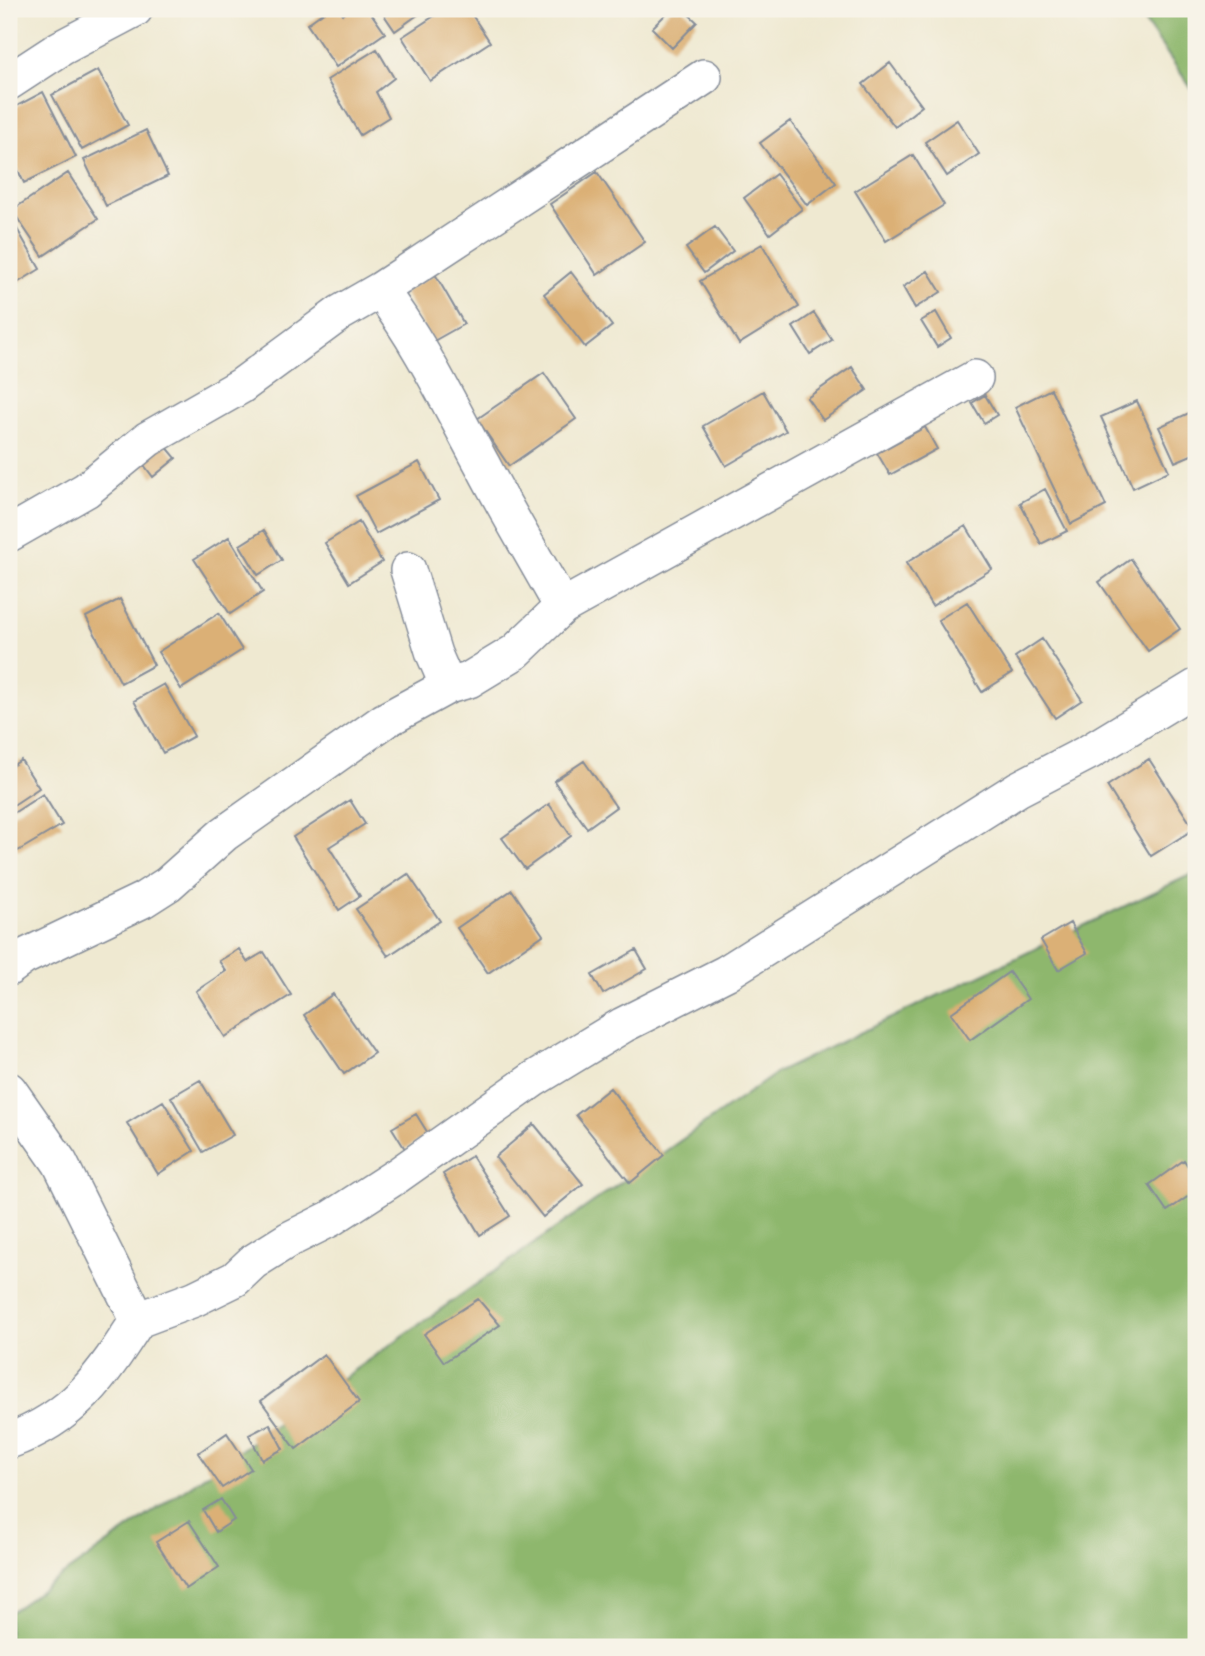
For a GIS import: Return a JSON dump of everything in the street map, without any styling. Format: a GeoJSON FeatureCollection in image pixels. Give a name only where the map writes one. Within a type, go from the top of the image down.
{"type":"FeatureCollection","features":[{"type":"Feature","properties":{"kind":"street"},"geometry":{"type":"LineString","coordinates":[[9,82],[61,48],[135,9]]}},
{"type":"Feature","properties":{"kind":"street"},"geometry":{"type":"LineString","coordinates":[[9,534],[86,490],[148,439],[241,386],[340,313],[380,290],[704,77]]}},
{"type":"Feature","properties":{"kind":"street"},"geometry":{"type":"LineString","coordinates":[[380,290],[402,318],[434,371],[483,467],[562,607]]}},
{"type":"Feature","properties":{"kind":"street"},"geometry":{"type":"LineString","coordinates":[[9,968],[24,957],[143,900],[168,884],[224,834],[384,721],[447,686],[469,680],[516,652],[562,607],[975,378]]}},
{"type":"Feature","properties":{"kind":"street"},"geometry":{"type":"LineString","coordinates":[[408,570],[434,654],[447,686]]}},
{"type":"Feature","properties":{"kind":"street"},"geometry":{"type":"LineString","coordinates":[[9,1441],[59,1418],[98,1380],[138,1320],[194,1299],[235,1279],[253,1262],[288,1240],[330,1219],[398,1175],[534,1079],[623,1025],[726,973],[1018,789],[1089,752],[1196,687]]}},
{"type":"Feature","properties":{"kind":"street"},"geometry":{"type":"LineString","coordinates":[[9,1090],[60,1163],[138,1320]]}},
{"type":"Feature","properties":{"kind":"green space"},"geometry":{"type":"Polygon","coordinates":[[[1136,9],[1196,9],[1196,95],[1136,9]]]}},
{"type":"Feature","properties":{"kind":"green space"},"geometry":{"type":"Polygon","coordinates":[[[1196,872],[1196,1647],[9,1647],[9,1613],[778,1072],[1196,872]]]}},
{"type":"Feature","properties":{"kind":"building"},"geometry":{"type":"Polygon","coordinates":[[[328,9],[340,9],[343,14],[351,9],[368,9],[385,33],[336,67],[307,24],[328,9]]]}},
{"type":"Feature","properties":{"kind":"building"},"geometry":{"type":"Polygon","coordinates":[[[380,9],[426,9],[395,31],[380,9]]]}},
{"type":"Feature","properties":{"kind":"building"},"geometry":{"type":"Polygon","coordinates":[[[445,9],[468,9],[490,42],[430,81],[402,37],[445,9]]]}},
{"type":"Feature","properties":{"kind":"building"},"geometry":{"type":"Polygon","coordinates":[[[671,9],[683,9],[697,22],[672,48],[652,28],[671,9]]]}},
{"type":"Feature","properties":{"kind":"building"},"geometry":{"type":"Polygon","coordinates":[[[377,49],[394,78],[376,92],[389,117],[360,135],[327,80],[377,49]]]}},
{"type":"Feature","properties":{"kind":"building"},"geometry":{"type":"Polygon","coordinates":[[[890,63],[922,106],[895,127],[863,84],[890,63]]]}},
{"type":"Feature","properties":{"kind":"building"},"geometry":{"type":"Polygon","coordinates":[[[98,70],[128,125],[82,150],[52,95],[98,70]]]}},
{"type":"Feature","properties":{"kind":"building"},"geometry":{"type":"Polygon","coordinates":[[[43,92],[76,157],[24,183],[9,151],[9,110],[43,92]]]}},
{"type":"Feature","properties":{"kind":"building"},"geometry":{"type":"Polygon","coordinates":[[[957,120],[979,154],[947,176],[925,142],[957,120]]]}},
{"type":"Feature","properties":{"kind":"building"},"geometry":{"type":"Polygon","coordinates":[[[790,121],[836,183],[807,205],[760,143],[790,121]]]}},
{"type":"Feature","properties":{"kind":"building"},"geometry":{"type":"Polygon","coordinates":[[[146,130],[168,176],[106,206],[84,160],[146,130]]]}},
{"type":"Feature","properties":{"kind":"building"},"geometry":{"type":"Polygon","coordinates":[[[913,155],[944,205],[886,241],[855,191],[913,155]]]}},
{"type":"Feature","properties":{"kind":"building"},"geometry":{"type":"Polygon","coordinates":[[[597,172],[645,242],[597,275],[550,204],[597,172]]]}},
{"type":"Feature","properties":{"kind":"building"},"geometry":{"type":"Polygon","coordinates":[[[68,173],[98,219],[43,256],[12,210],[68,173]]]}},
{"type":"Feature","properties":{"kind":"building"},"geometry":{"type":"Polygon","coordinates":[[[776,174],[802,209],[770,234],[744,198],[776,174]]]}},
{"type":"Feature","properties":{"kind":"building"},"geometry":{"type":"Polygon","coordinates":[[[9,215],[40,269],[9,288],[9,215]]]}},
{"type":"Feature","properties":{"kind":"building"},"geometry":{"type":"Polygon","coordinates":[[[715,227],[733,251],[704,273],[686,248],[715,227]]]}},
{"type":"Feature","properties":{"kind":"building"},"geometry":{"type":"Polygon","coordinates":[[[762,244],[799,307],[739,344],[700,281],[762,244]]]}},
{"type":"Feature","properties":{"kind":"building"},"geometry":{"type":"Polygon","coordinates":[[[928,271],[941,292],[915,308],[903,287],[928,271]]]}},
{"type":"Feature","properties":{"kind":"building"},"geometry":{"type":"Polygon","coordinates":[[[571,272],[612,326],[585,347],[544,294],[571,272]]]}},
{"type":"Feature","properties":{"kind":"building"},"geometry":{"type":"Polygon","coordinates":[[[435,274],[464,324],[432,342],[404,292],[435,274]]]}},
{"type":"Feature","properties":{"kind":"building"},"geometry":{"type":"Polygon","coordinates":[[[936,312],[951,338],[937,347],[921,321],[936,312]]]}},
{"type":"Feature","properties":{"kind":"building"},"geometry":{"type":"Polygon","coordinates":[[[814,313],[832,340],[810,354],[793,327],[814,313]]]}},
{"type":"Feature","properties":{"kind":"building"},"geometry":{"type":"Polygon","coordinates":[[[852,367],[867,390],[823,420],[807,398],[852,367]]]}},
{"type":"Feature","properties":{"kind":"building"},"geometry":{"type":"Polygon","coordinates":[[[544,373],[576,419],[509,466],[477,419],[544,373]]]}},
{"type":"Feature","properties":{"kind":"building"},"geometry":{"type":"Polygon","coordinates":[[[1051,389],[1106,506],[1071,524],[1015,407],[1051,389]]]}},
{"type":"Feature","properties":{"kind":"building"},"geometry":{"type":"Polygon","coordinates":[[[763,391],[786,431],[726,466],[703,426],[763,391]]]}},
{"type":"Feature","properties":{"kind":"building"},"geometry":{"type":"Polygon","coordinates":[[[985,395],[997,415],[984,423],[972,403],[985,395]]]}},
{"type":"Feature","properties":{"kind":"building"},"geometry":{"type":"Polygon","coordinates":[[[1137,401],[1169,471],[1133,488],[1101,417],[1137,401]]]}},
{"type":"Feature","properties":{"kind":"building"},"geometry":{"type":"Polygon","coordinates":[[[1191,412],[1196,423],[1196,453],[1175,462],[1159,427],[1191,412]]]}},
{"type":"Feature","properties":{"kind":"building"},"geometry":{"type":"Polygon","coordinates":[[[925,427],[937,449],[890,475],[877,453],[925,427]]]}},
{"type":"Feature","properties":{"kind":"building"},"geometry":{"type":"Polygon","coordinates":[[[160,439],[176,458],[153,477],[138,457],[160,439]]]}},
{"type":"Feature","properties":{"kind":"building"},"geometry":{"type":"Polygon","coordinates":[[[419,462],[439,500],[376,534],[356,496],[419,462]]]}},
{"type":"Feature","properties":{"kind":"building"},"geometry":{"type":"Polygon","coordinates":[[[1045,489],[1067,531],[1041,544],[1020,503],[1045,489]]]}},
{"type":"Feature","properties":{"kind":"building"},"geometry":{"type":"Polygon","coordinates":[[[359,522],[382,562],[349,583],[325,543],[359,522]]]}},
{"type":"Feature","properties":{"kind":"building"},"geometry":{"type":"Polygon","coordinates":[[[966,526],[992,569],[932,606],[906,563],[966,526]]]}},
{"type":"Feature","properties":{"kind":"building"},"geometry":{"type":"Polygon","coordinates":[[[264,530],[282,560],[258,575],[240,545],[264,530]]]}},
{"type":"Feature","properties":{"kind":"building"},"geometry":{"type":"Polygon","coordinates":[[[229,537],[263,592],[230,614],[194,559],[229,537]]]}},
{"type":"Feature","properties":{"kind":"building"},"geometry":{"type":"Polygon","coordinates":[[[1131,559],[1180,629],[1148,651],[1099,582],[1131,559]]]}},
{"type":"Feature","properties":{"kind":"building"},"geometry":{"type":"Polygon","coordinates":[[[120,599],[154,665],[121,683],[86,617],[120,599]]]}},
{"type":"Feature","properties":{"kind":"building"},"geometry":{"type":"Polygon","coordinates":[[[967,602],[1012,673],[982,692],[938,620],[967,602]]]}},
{"type":"Feature","properties":{"kind":"building"},"geometry":{"type":"Polygon","coordinates":[[[219,613],[242,650],[181,689],[158,652],[219,613]]]}},
{"type":"Feature","properties":{"kind":"building"},"geometry":{"type":"Polygon","coordinates":[[[1042,639],[1082,700],[1055,718],[1015,657],[1042,639]]]}},
{"type":"Feature","properties":{"kind":"building"},"geometry":{"type":"Polygon","coordinates":[[[164,684],[194,736],[163,753],[134,701],[164,684]]]}},
{"type":"Feature","properties":{"kind":"building"},"geometry":{"type":"Polygon","coordinates":[[[1149,759],[1194,829],[1151,856],[1107,786],[1149,759]]]}},
{"type":"Feature","properties":{"kind":"building"},"geometry":{"type":"Polygon","coordinates":[[[21,760],[39,788],[9,808],[9,768],[21,760]]]}},
{"type":"Feature","properties":{"kind":"building"},"geometry":{"type":"Polygon","coordinates":[[[584,761],[616,807],[587,828],[554,781],[584,761]]]}},
{"type":"Feature","properties":{"kind":"building"},"geometry":{"type":"Polygon","coordinates":[[[43,794],[62,825],[18,851],[9,837],[9,816],[43,794]]]}},
{"type":"Feature","properties":{"kind":"building"},"geometry":{"type":"Polygon","coordinates":[[[350,800],[365,824],[329,847],[360,896],[339,910],[293,837],[350,800]]]}},
{"type":"Feature","properties":{"kind":"building"},"geometry":{"type":"Polygon","coordinates":[[[549,804],[571,836],[525,869],[502,838],[549,804]]]}},
{"type":"Feature","properties":{"kind":"building"},"geometry":{"type":"Polygon","coordinates":[[[408,874],[440,921],[388,956],[356,909],[408,874]]]}},
{"type":"Feature","properties":{"kind":"building"},"geometry":{"type":"Polygon","coordinates":[[[512,890],[543,935],[488,973],[457,928],[512,890]]]}},
{"type":"Feature","properties":{"kind":"building"},"geometry":{"type":"Polygon","coordinates":[[[1070,923],[1087,953],[1058,970],[1041,940],[1070,923]]]}},
{"type":"Feature","properties":{"kind":"building"},"geometry":{"type":"Polygon","coordinates":[[[239,949],[247,962],[264,952],[291,995],[225,1037],[196,991],[226,971],[219,961],[239,949]]]}},
{"type":"Feature","properties":{"kind":"building"},"geometry":{"type":"Polygon","coordinates":[[[636,950],[647,969],[603,994],[592,975],[636,950]]]}},
{"type":"Feature","properties":{"kind":"building"},"geometry":{"type":"Polygon","coordinates":[[[1009,972],[1028,999],[970,1040],[951,1013],[1009,972]]]}},
{"type":"Feature","properties":{"kind":"building"},"geometry":{"type":"Polygon","coordinates":[[[333,994],[374,1053],[344,1074],[304,1015],[333,994]]]}},
{"type":"Feature","properties":{"kind":"building"},"geometry":{"type":"Polygon","coordinates":[[[200,1080],[233,1135],[203,1152],[171,1097],[200,1080]]]}},
{"type":"Feature","properties":{"kind":"building"},"geometry":{"type":"Polygon","coordinates":[[[610,1088],[664,1155],[630,1183],[576,1115],[610,1088]]]}},
{"type":"Feature","properties":{"kind":"building"},"geometry":{"type":"Polygon","coordinates":[[[163,1101],[194,1151],[158,1174],[127,1123],[163,1101]]]}},
{"type":"Feature","properties":{"kind":"building"},"geometry":{"type":"Polygon","coordinates":[[[416,1114],[429,1135],[405,1149],[392,1128],[416,1114]]]}},
{"type":"Feature","properties":{"kind":"building"},"geometry":{"type":"Polygon","coordinates":[[[534,1124],[583,1184],[543,1217],[495,1157],[534,1124]]]}},
{"type":"Feature","properties":{"kind":"building"},"geometry":{"type":"Polygon","coordinates":[[[472,1156],[510,1216],[480,1235],[443,1174],[472,1156]]]}},
{"type":"Feature","properties":{"kind":"building"},"geometry":{"type":"Polygon","coordinates":[[[1184,1160],[1196,1178],[1196,1191],[1167,1211],[1149,1185],[1184,1160]]]}},
{"type":"Feature","properties":{"kind":"building"},"geometry":{"type":"Polygon","coordinates":[[[478,1299],[500,1325],[444,1362],[424,1334],[478,1299]]]}},
{"type":"Feature","properties":{"kind":"building"},"geometry":{"type":"Polygon","coordinates":[[[324,1354],[359,1402],[296,1449],[261,1401],[324,1354]]]}},
{"type":"Feature","properties":{"kind":"building"},"geometry":{"type":"Polygon","coordinates":[[[270,1424],[283,1449],[262,1460],[249,1435],[270,1424]]]}},
{"type":"Feature","properties":{"kind":"building"},"geometry":{"type":"Polygon","coordinates":[[[227,1433],[251,1469],[222,1488],[198,1453],[227,1433]]]}},
{"type":"Feature","properties":{"kind":"building"},"geometry":{"type":"Polygon","coordinates":[[[221,1499],[234,1520],[216,1532],[203,1510],[221,1499]]]}},
{"type":"Feature","properties":{"kind":"building"},"geometry":{"type":"Polygon","coordinates":[[[189,1521],[219,1567],[186,1589],[156,1542],[189,1521]]]}}]}
